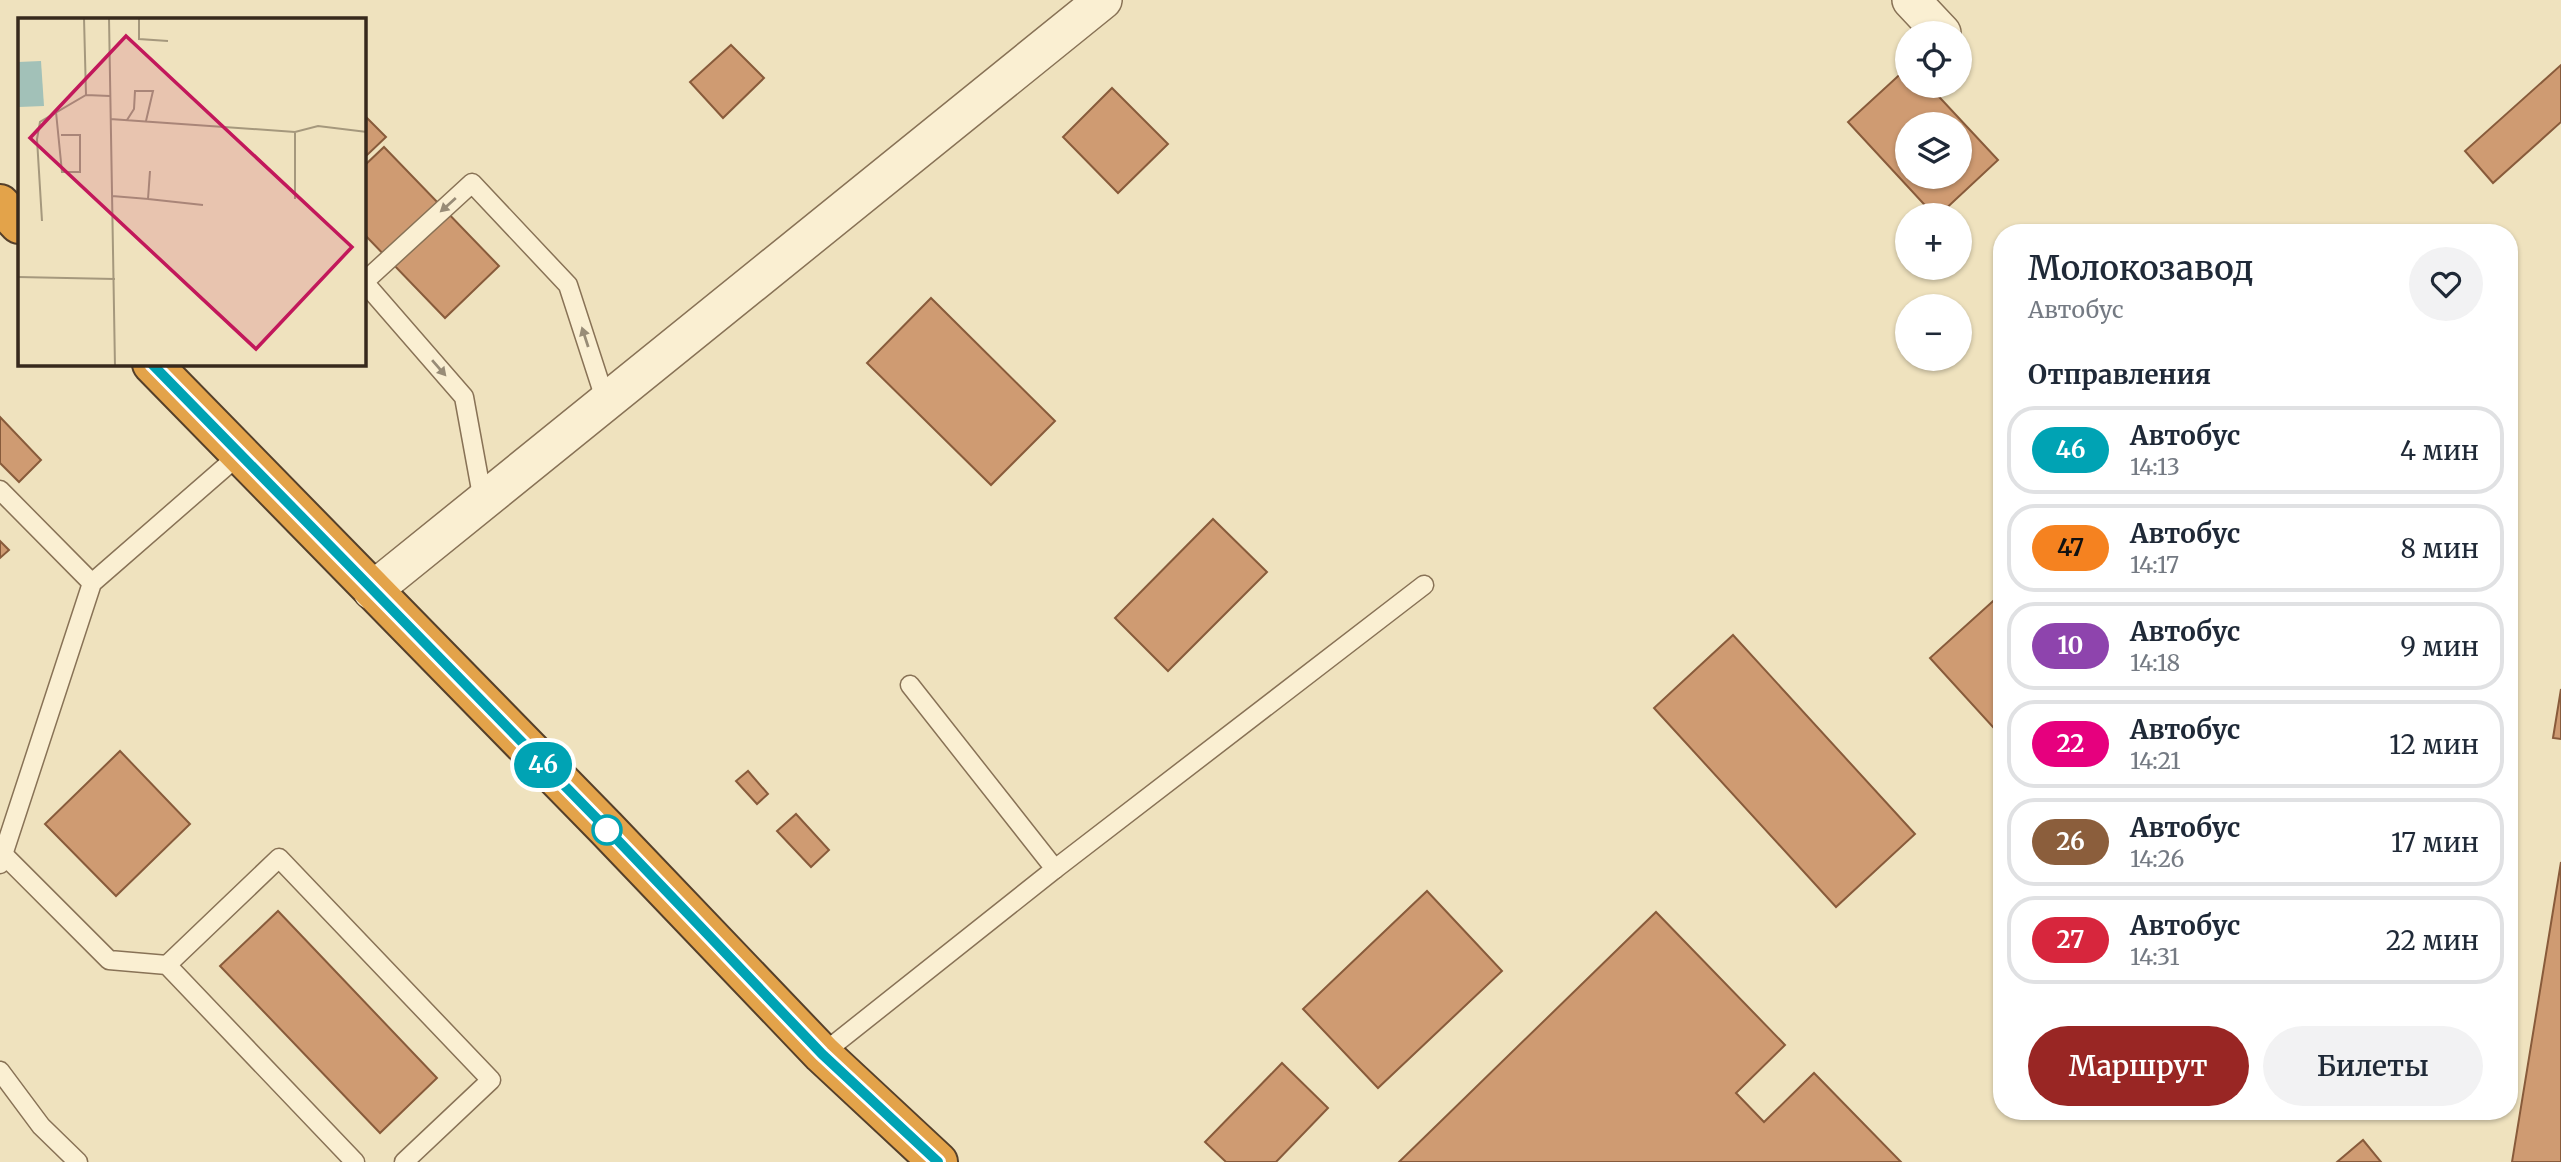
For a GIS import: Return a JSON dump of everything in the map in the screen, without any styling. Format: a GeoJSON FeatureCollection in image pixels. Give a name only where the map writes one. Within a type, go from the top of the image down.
{"type":"FeatureCollection","features":[{"type":"Feature","properties":{"kind":"highway"},"geometry":{"type":"LineString","coordinates":[[0,204],[18,223]]}},
{"type":"Feature","properties":{"kind":"highway"},"geometry":{"type":"LineString","coordinates":[[154,366],[606,828],[822,1054],[938,1162]]}},
{"type":"Feature","properties":{"kind":"street"},"geometry":{"type":"LineString","coordinates":[[372,591],[1103,0]]}},
{"type":"Feature","properties":{"kind":"street"},"geometry":{"type":"LineString","coordinates":[[1912,0],[1931,21]]}},
{"type":"Feature","properties":{"kind":"lane"},"geometry":{"type":"LineString","coordinates":[[366,280],[472,183],[568,285],[606,402]]}},
{"type":"Feature","properties":{"kind":"lane"},"geometry":{"type":"LineString","coordinates":[[366,284],[464,397],[483,502]]}},
{"type":"Feature","properties":{"kind":"lane"},"geometry":{"type":"LineString","coordinates":[[239,455],[92,583],[2,860],[109,960],[167,965],[355,1162]]}},
{"type":"Feature","properties":{"kind":"lane"},"geometry":{"type":"LineString","coordinates":[[0,490],[92,583]]}},
{"type":"Feature","properties":{"kind":"lane"},"geometry":{"type":"LineString","coordinates":[[822,1054],[1055,869],[1424,585]]}},
{"type":"Feature","properties":{"kind":"lane"},"geometry":{"type":"LineString","coordinates":[[910,685],[1055,869]]}},
{"type":"Feature","properties":{"kind":"lane"},"geometry":{"type":"LineString","coordinates":[[167,965],[279,858],[491,1080],[404,1162]]}},
{"type":"Feature","properties":{"kind":"lane"},"geometry":{"type":"LineString","coordinates":[[0,1071],[41,1126],[79,1162]]}},
{"type":"Feature","properties":{"kind":"building"},"geometry":{"type":"Polygon","coordinates":[[[731,45],[764,78],[723,118],[690,82],[731,45]]]}},
{"type":"Feature","properties":{"kind":"building"},"geometry":{"type":"Polygon","coordinates":[[[2561,65],[2561,122],[2493,183],[2465,151],[2561,65]]]}},
{"type":"Feature","properties":{"kind":"building"},"geometry":{"type":"Polygon","coordinates":[[[1895,79],[1895,98],[1940,98],[1953,112],[1895,112],[1895,173],[1848,122],[1895,79]]]}},
{"type":"Feature","properties":{"kind":"building"},"geometry":{"type":"Polygon","coordinates":[[[1112,88],[1168,144],[1118,193],[1063,137],[1112,88]]]}},
{"type":"Feature","properties":{"kind":"building"},"geometry":{"type":"Polygon","coordinates":[[[366,117],[386,137],[366,156],[366,117]]]}},
{"type":"Feature","properties":{"kind":"building"},"geometry":{"type":"Polygon","coordinates":[[[1972,132],[1998,160],[1972,184],[1972,132]]]}},
{"type":"Feature","properties":{"kind":"building"},"geometry":{"type":"Polygon","coordinates":[[[384,147],[499,266],[445,318],[366,236],[366,164],[384,147]]]}},
{"type":"Feature","properties":{"kind":"building"},"geometry":{"type":"Polygon","coordinates":[[[1910,189],[1967,189],[1952,203],[1923,203],[1910,189]]]}},
{"type":"Feature","properties":{"kind":"building"},"geometry":{"type":"Polygon","coordinates":[[[931,298],[1055,421],[991,485],[867,363],[931,298]]]}},
{"type":"Feature","properties":{"kind":"building"},"geometry":{"type":"Polygon","coordinates":[[[0,417],[41,460],[19,482],[0,463],[0,417]]]}},
{"type":"Feature","properties":{"kind":"building"},"geometry":{"type":"Polygon","coordinates":[[[1213,519],[1267,572],[1168,671],[1115,618],[1213,519]]]}},
{"type":"Feature","properties":{"kind":"building"},"geometry":{"type":"Polygon","coordinates":[[[0,541],[9,550],[0,558],[0,541]]]}},
{"type":"Feature","properties":{"kind":"building"},"geometry":{"type":"Polygon","coordinates":[[[1993,601],[1993,727],[1930,658],[1993,601]]]}},
{"type":"Feature","properties":{"kind":"building"},"geometry":{"type":"Polygon","coordinates":[[[1733,635],[1915,834],[1836,907],[1654,708],[1733,635]]]}},
{"type":"Feature","properties":{"kind":"building"},"geometry":{"type":"Polygon","coordinates":[[[2561,689],[2561,739],[2553,738],[2561,689]]]}},
{"type":"Feature","properties":{"kind":"building"},"geometry":{"type":"Polygon","coordinates":[[[120,751],[190,824],[116,896],[45,824],[120,751]]]}},
{"type":"Feature","properties":{"kind":"building"},"geometry":{"type":"Polygon","coordinates":[[[748,771],[768,794],[757,804],[736,781],[748,771]]]}},
{"type":"Feature","properties":{"kind":"building"},"geometry":{"type":"Polygon","coordinates":[[[796,814],[829,850],[811,867],[777,831],[796,814]]]}},
{"type":"Feature","properties":{"kind":"building"},"geometry":{"type":"Polygon","coordinates":[[[2561,862],[2561,1162],[2512,1162],[2561,862]]]}},
{"type":"Feature","properties":{"kind":"building"},"geometry":{"type":"Polygon","coordinates":[[[1427,891],[1502,971],[1378,1088],[1303,1009],[1427,891]]]}},
{"type":"Feature","properties":{"kind":"building"},"geometry":{"type":"Polygon","coordinates":[[[278,911],[437,1078],[380,1133],[220,966],[278,911]]]}},
{"type":"Feature","properties":{"kind":"building"},"geometry":{"type":"Polygon","coordinates":[[[1656,912],[1785,1045],[1736,1093],[1764,1122],[1814,1073],[1901,1162],[1399,1162],[1656,912]]]}},
{"type":"Feature","properties":{"kind":"building"},"geometry":{"type":"Polygon","coordinates":[[[1282,1063],[1328,1108],[1276,1162],[1226,1162],[1205,1142],[1282,1063]]]}},
{"type":"Feature","properties":{"kind":"building"},"geometry":{"type":"Polygon","coordinates":[[[2363,1140],[2381,1162],[2337,1162],[2363,1140]]]}},
{"type":"Feature","properties":{"kind":"bus line","name":"46"},"geometry":{"type":"LineString","coordinates":[[154,366],[606,828],[822,1054],[938,1162]]}}]}
